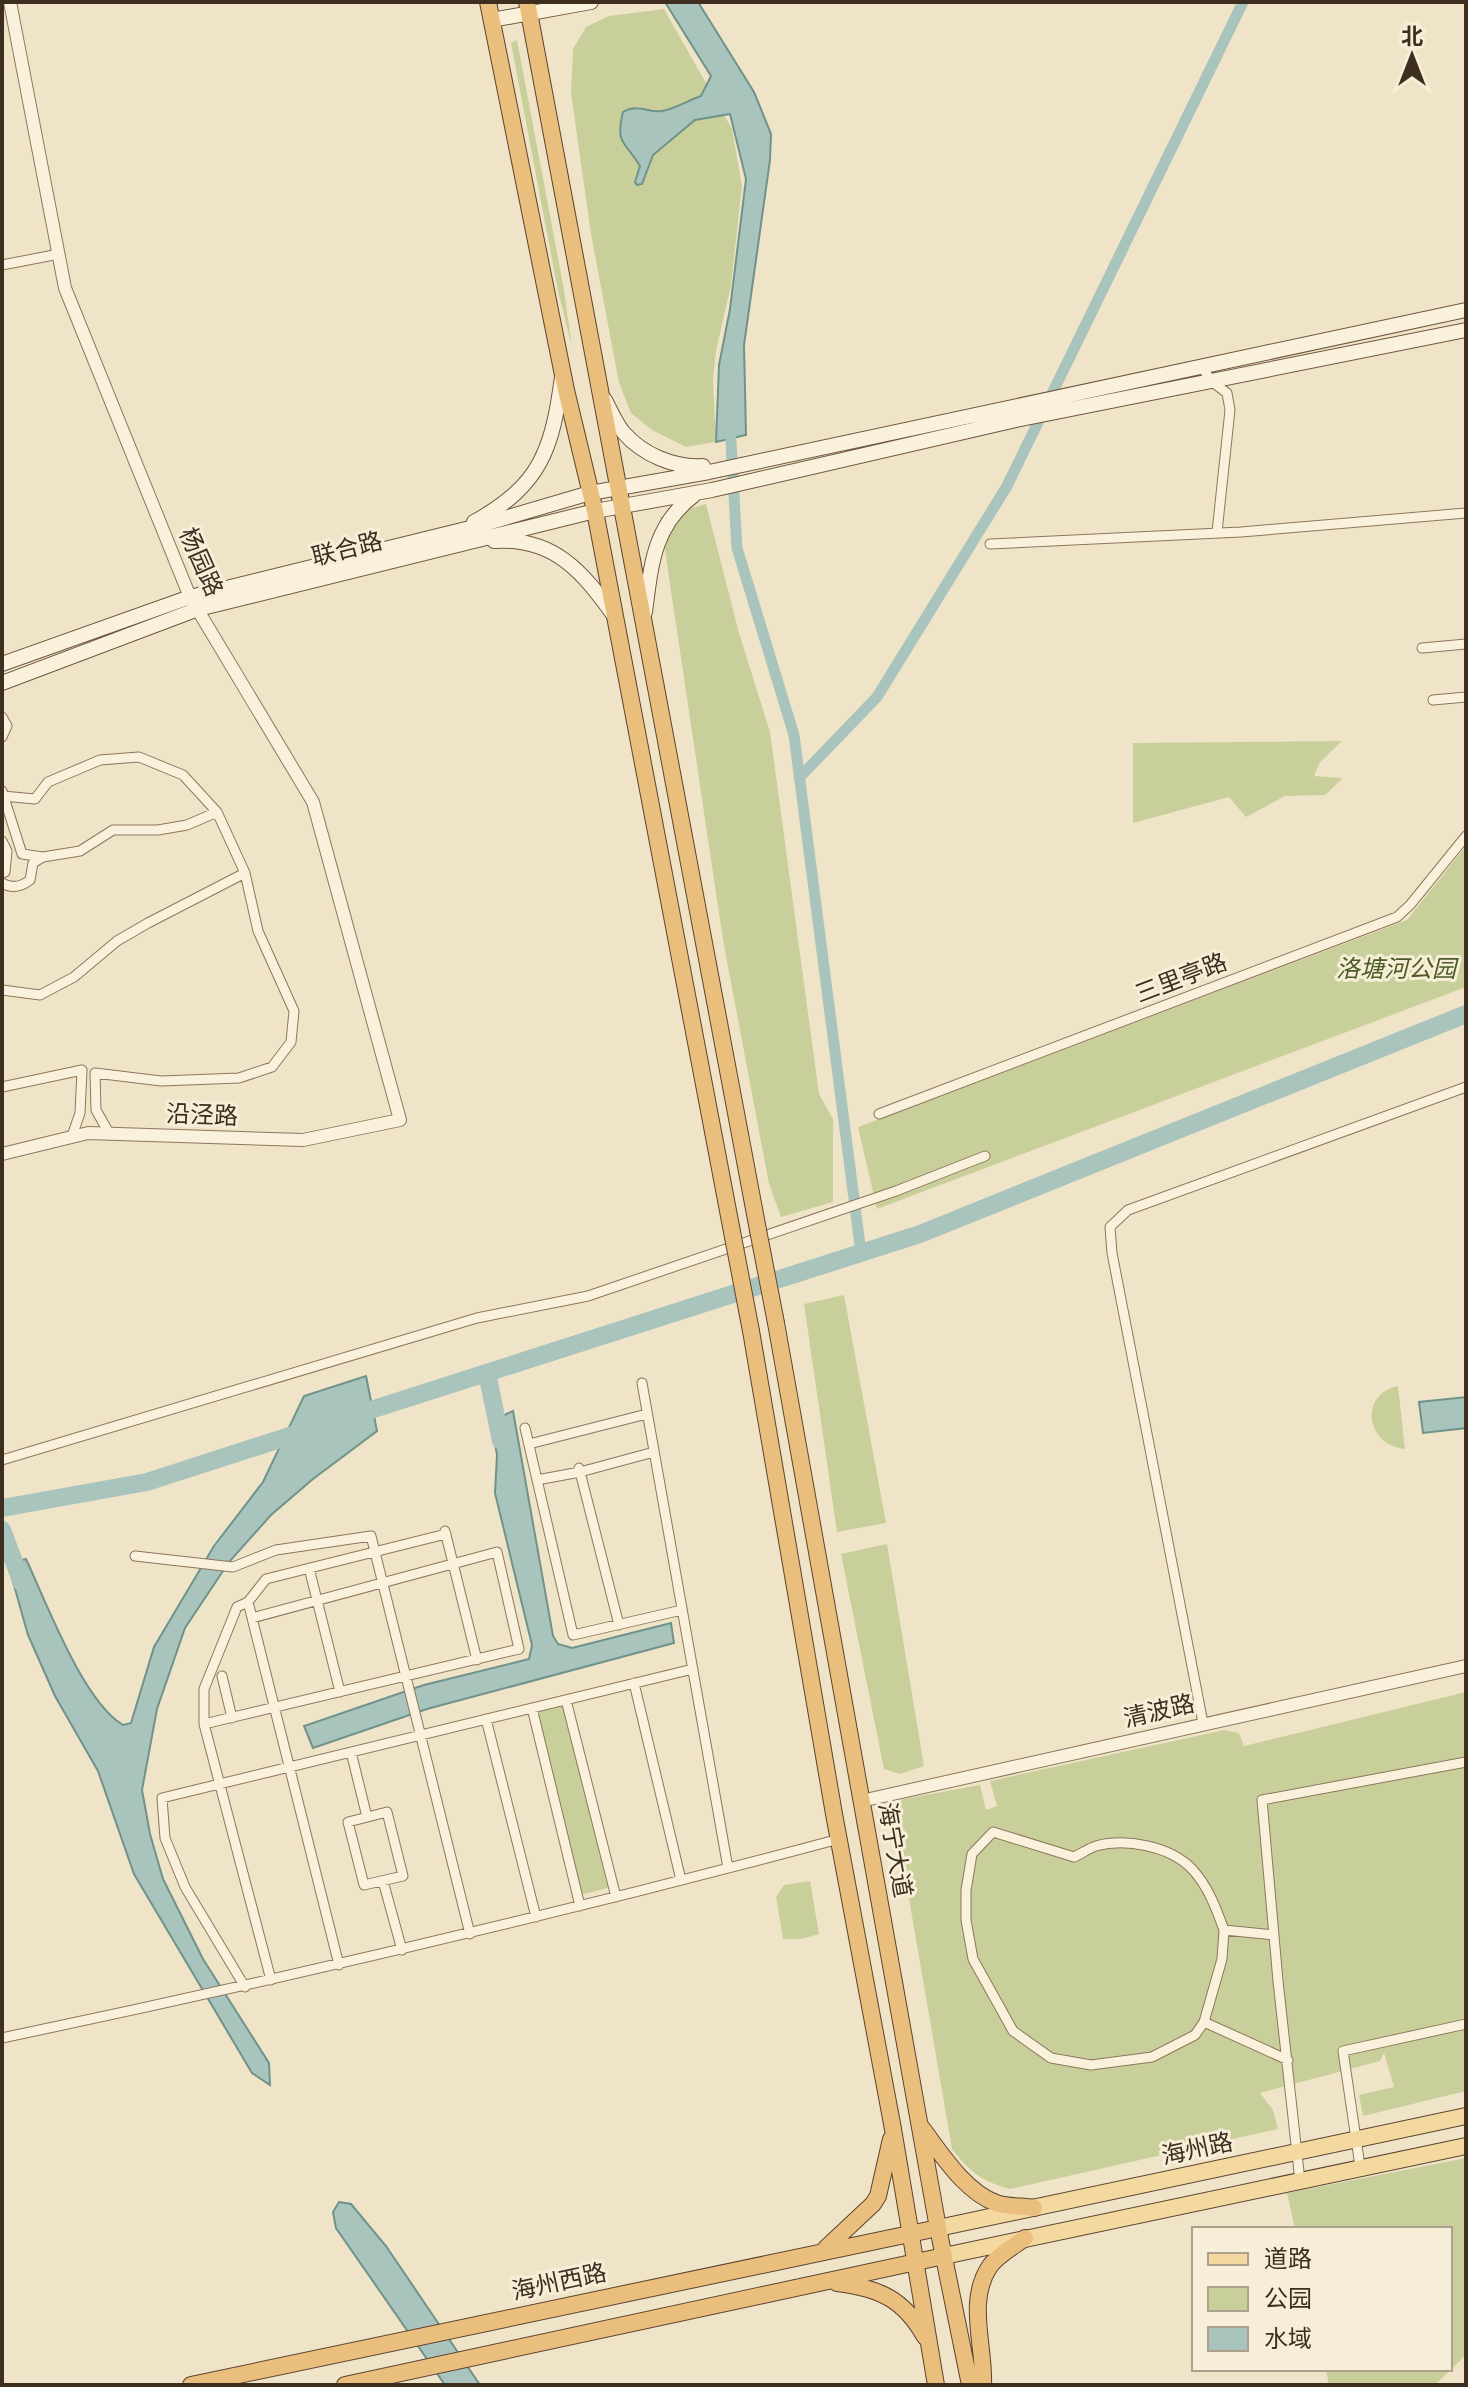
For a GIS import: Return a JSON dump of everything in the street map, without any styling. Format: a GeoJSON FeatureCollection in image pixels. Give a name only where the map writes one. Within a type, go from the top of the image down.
{"type":"FeatureCollection","features":[{"type":"Feature","properties":{"kind":"highway"},"geometry":{"type":"LineString","coordinates":[[488,2],[595,511],[751,1331],[936,2385]]}},
{"type":"Feature","properties":{"kind":"highway","name":"海宁大道"},"geometry":{"type":"LineString","coordinates":[[528,8],[776,1323],[919,2125],[970,2385]]}},
{"type":"Feature","properties":{"kind":"highway"},"geometry":{"type":"LineString","coordinates":[[919,2125],[979,2194],[997,2204],[1034,2208]]}},
{"type":"Feature","properties":{"kind":"highway"},"geometry":{"type":"LineString","coordinates":[[822,2252],[878,2196],[893,2129]]}},
{"type":"Feature","properties":{"kind":"highway","name":"海州西路"},"geometry":{"type":"LineString","coordinates":[[191,2385],[938,2228]]}},
{"type":"Feature","properties":{"kind":"highway"},"geometry":{"type":"LineString","coordinates":[[983,2385],[984,2369],[977,2324],[981,2282],[992,2263],[1025,2238]]}},
{"type":"Feature","properties":{"kind":"highway"},"geometry":{"type":"LineString","coordinates":[[345,2385],[944,2256]]}},
{"type":"Feature","properties":{"kind":"highway"},"geometry":{"type":"LineString","coordinates":[[825,2281],[856,2285],[891,2296],[918,2324],[929,2345]]}},
{"type":"Feature","properties":{"kind":"main road"},"geometry":{"type":"LineString","coordinates":[[492,20],[528,8],[591,2]]}},
{"type":"Feature","properties":{"kind":"main road"},"geometry":{"type":"LineString","coordinates":[[1070,402],[1202,367],[1466,310]]}},
{"type":"Feature","properties":{"kind":"main road"},"geometry":{"type":"LineString","coordinates":[[462,537],[590,493],[1070,402],[1211,381],[1466,330]]}},
{"type":"Feature","properties":{"kind":"main road"},"geometry":{"type":"LineString","coordinates":[[462,537],[517,494],[535,470],[551,440],[563,369]]}},
{"type":"Feature","properties":{"kind":"main road"},"geometry":{"type":"LineString","coordinates":[[603,398],[624,434],[656,457],[686,467],[710,469]]}},
{"type":"Feature","properties":{"kind":"main road"},"geometry":{"type":"LineString","coordinates":[[2,664],[194,603],[462,537],[755,480],[1015,413]]}},
{"type":"Feature","properties":{"kind":"main road"},"geometry":{"type":"LineString","coordinates":[[644,617],[652,554],[675,509],[704,491]]}},
{"type":"Feature","properties":{"kind":"main road"},"geometry":{"type":"LineString","coordinates":[[462,537],[531,543],[561,558],[585,576],[615,617]]}},
{"type":"Feature","properties":{"kind":"main road"},"geometry":{"type":"LineString","coordinates":[[2,683],[194,603]]}},
{"type":"Feature","properties":{"kind":"main road","name":"海州路"},"geometry":{"type":"LineString","coordinates":[[938,2228],[1466,2116]]}},
{"type":"Feature","properties":{"kind":"main road"},"geometry":{"type":"LineString","coordinates":[[944,2256],[1466,2146]]}},
{"type":"Feature","properties":{"kind":"street","name":"杨园路"},"geometry":{"type":"LineString","coordinates":[[10,2],[65,288],[194,603],[313,802],[400,1120]]}},
{"type":"Feature","properties":{"kind":"street"},"geometry":{"type":"LineString","coordinates":[[2,265],[59,254]]}},
{"type":"Feature","properties":{"kind":"street"},"geometry":{"type":"LineString","coordinates":[[1202,367],[1211,381],[1227,393],[1230,410],[1217,532]]}},
{"type":"Feature","properties":{"kind":"street"},"geometry":{"type":"LineString","coordinates":[[990,544],[1217,532],[1466,513]]}},
{"type":"Feature","properties":{"kind":"street"},"geometry":{"type":"LineString","coordinates":[[1422,648],[1466,644]]}},
{"type":"Feature","properties":{"kind":"street"},"geometry":{"type":"LineString","coordinates":[[1433,700],[1466,697]]}},
{"type":"Feature","properties":{"kind":"street"},"geometry":{"type":"LineString","coordinates":[[2,717],[7,726],[2,737]]}},
{"type":"Feature","properties":{"kind":"street"},"geometry":{"type":"LineString","coordinates":[[109,1133],[96,1110],[95,1073],[161,1081],[239,1078],[272,1067],[291,1042],[294,1011],[258,931],[245,873],[217,812],[183,775],[139,757],[100,760],[48,782],[35,799],[3,794],[22,854],[43,857],[80,851],[113,830],[158,830],[187,825],[217,812]]}},
{"type":"Feature","properties":{"kind":"street","name":"三里亭路"},"geometry":{"type":"LineString","coordinates":[[879,1114],[1397,917],[1466,836]]}},
{"type":"Feature","properties":{"kind":"street"},"geometry":{"type":"LineString","coordinates":[[2,841],[7,851],[5,872],[2,873]]}},
{"type":"Feature","properties":{"kind":"street"},"geometry":{"type":"LineString","coordinates":[[2,883],[22,887],[30,880],[33,863],[43,857]]}},
{"type":"Feature","properties":{"kind":"street"},"geometry":{"type":"LineString","coordinates":[[2,990],[40,995],[74,977],[117,941],[245,873]]}},
{"type":"Feature","properties":{"kind":"street"},"geometry":{"type":"LineString","coordinates":[[2,1087],[82,1070],[80,1113],[72,1136]]}},
{"type":"Feature","properties":{"kind":"street"},"geometry":{"type":"LineString","coordinates":[[1203,1723],[1115,1268],[1110,1227],[1128,1210],[1466,1087]]}},
{"type":"Feature","properties":{"kind":"street","name":"沿泾路"},"geometry":{"type":"LineString","coordinates":[[2,1154],[88,1133],[303,1140],[400,1120]]}},
{"type":"Feature","properties":{"kind":"street"},"geometry":{"type":"LineString","coordinates":[[2,1460],[477,1318],[588,1296],[875,1198],[985,1156]]}},
{"type":"Feature","properties":{"kind":"street"},"geometry":{"type":"LineString","coordinates":[[642,1383],[728,1868]]}},
{"type":"Feature","properties":{"kind":"street"},"geometry":{"type":"LineString","coordinates":[[529,1444],[647,1414]]}},
{"type":"Feature","properties":{"kind":"street"},"geometry":{"type":"LineString","coordinates":[[525,1428],[573,1635],[682,1610]]}},
{"type":"Feature","properties":{"kind":"street"},"geometry":{"type":"LineString","coordinates":[[537,1480],[654,1452]]}},
{"type":"Feature","properties":{"kind":"street"},"geometry":{"type":"LineString","coordinates":[[580,1470],[619,1625]]}},
{"type":"Feature","properties":{"kind":"street"},"geometry":{"type":"LineString","coordinates":[[271,1980],[204,1724],[204,1689],[237,1607],[248,1602],[266,1579],[445,1532],[477,1660]]}},
{"type":"Feature","properties":{"kind":"street"},"geometry":{"type":"LineString","coordinates":[[135,1556],[233,1567],[276,1550],[371,1536],[470,1934]]}},
{"type":"Feature","properties":{"kind":"street"},"geometry":{"type":"LineString","coordinates":[[204,1724],[519,1649],[497,1552],[252,1618]]}},
{"type":"Feature","properties":{"kind":"street"},"geometry":{"type":"LineString","coordinates":[[309,1568],[340,1692]]}},
{"type":"Feature","properties":{"kind":"street"},"geometry":{"type":"LineString","coordinates":[[248,1602],[339,1965]]}},
{"type":"Feature","properties":{"kind":"street","name":"清波路"},"geometry":{"type":"LineString","coordinates":[[861,1801],[1466,1666]]}},
{"type":"Feature","properties":{"kind":"street"},"geometry":{"type":"LineString","coordinates":[[241,1988],[185,1887],[165,1838],[162,1798],[351,1752],[419,1730],[486,1719],[693,1669]]}},
{"type":"Feature","properties":{"kind":"street"},"geometry":{"type":"LineString","coordinates":[[222,1676],[232,1718]]}},
{"type":"Feature","properties":{"kind":"street"},"geometry":{"type":"LineString","coordinates":[[634,1683],[681,1880]]}},
{"type":"Feature","properties":{"kind":"street"},"geometry":{"type":"LineString","coordinates":[[566,1700],[616,1897]]}},
{"type":"Feature","properties":{"kind":"street"},"geometry":{"type":"LineString","coordinates":[[532,1708],[580,1906]]}},
{"type":"Feature","properties":{"kind":"street"},"geometry":{"type":"LineString","coordinates":[[486,1719],[536,1917]]}},
{"type":"Feature","properties":{"kind":"street"},"geometry":{"type":"LineString","coordinates":[[351,1752],[367,1817]]}},
{"type":"Feature","properties":{"kind":"street"},"geometry":{"type":"LineString","coordinates":[[1300,2181],[1262,1800],[1466,1762]]}},
{"type":"Feature","properties":{"kind":"street"},"geometry":{"type":"LineString","coordinates":[[387,1812],[403,1876],[383,1881],[364,1885],[348,1822],[387,1812]]}},
{"type":"Feature","properties":{"kind":"street"},"geometry":{"type":"LineString","coordinates":[[993,1832],[1074,1857],[1096,1846],[1129,1843],[1168,1851],[1191,1867],[1210,1894],[1224,1930],[1222,1959],[1204,2022],[1195,2035],[1152,2057],[1091,2065],[1051,2058],[1013,2031],[973,1959],[966,1920],[966,1890],[972,1854],[993,1832]]}},
{"type":"Feature","properties":{"kind":"street"},"geometry":{"type":"LineString","coordinates":[[2,2038],[241,1988],[470,1934],[839,1839]]}},
{"type":"Feature","properties":{"kind":"street"},"geometry":{"type":"LineString","coordinates":[[383,1881],[402,1950]]}},
{"type":"Feature","properties":{"kind":"street"},"geometry":{"type":"LineString","coordinates":[[1224,1930],[1274,1935]]}},
{"type":"Feature","properties":{"kind":"street"},"geometry":{"type":"LineString","coordinates":[[1204,2022],[1288,2060]]}},
{"type":"Feature","properties":{"kind":"street"},"geometry":{"type":"LineString","coordinates":[[1360,2166],[1343,2051],[1466,2024]]}},
{"type":"Feature","properties":{"kind":"green space"},"geometry":{"type":"Polygon","coordinates":[[[664,9],[732,129],[742,186],[731,285],[716,351],[713,380],[716,442],[686,447],[652,430],[631,413],[619,383],[591,234],[571,93],[573,49],[586,27],[609,16],[664,9]]]}},
{"type":"Feature","properties":{"kind":"green space"},"geometry":{"type":"Polygon","coordinates":[[[517,40],[572,347],[558,291],[511,43],[517,40]]]}},
{"type":"Feature","properties":{"kind":"green space"},"geometry":{"type":"Polygon","coordinates":[[[706,504],[739,633],[770,732],[819,1094],[833,1119],[833,1202],[781,1217],[769,1184],[723,940],[660,517],[706,504]]]}},
{"type":"Feature","properties":{"kind":"green space"},"geometry":{"type":"Polygon","coordinates":[[[1342,741],[1320,762],[1314,776],[1343,778],[1325,795],[1285,796],[1246,817],[1229,797],[1133,823],[1133,743],[1342,741]]]}},
{"type":"Feature","properties":{"kind":"green space","name":"洛塘河公园"},"geometry":{"type":"Polygon","coordinates":[[[1466,846],[1466,987],[877,1209],[858,1127],[1407,920],[1466,846]]]}},
{"type":"Feature","properties":{"kind":"green space"},"geometry":{"type":"Polygon","coordinates":[[[844,1295],[886,1523],[837,1532],[804,1304],[844,1295]]]}},
{"type":"Feature","properties":{"kind":"green space"},"geometry":{"type":"Polygon","coordinates":[[[1398,1386],[1405,1449],[1382,1439],[1372,1419],[1377,1399],[1385,1391],[1398,1386]]]}},
{"type":"Feature","properties":{"kind":"green space"},"geometry":{"type":"Polygon","coordinates":[[[887,1544],[924,1766],[900,1774],[884,1769],[841,1554],[887,1544]]]}},
{"type":"Feature","properties":{"kind":"green space"},"geometry":{"type":"Polygon","coordinates":[[[1466,1692],[1466,2091],[1363,2116],[1359,2095],[1394,2087],[1384,2053],[1380,2061],[1260,2093],[1273,2110],[1278,2129],[1010,2189],[991,2183],[965,2164],[952,2149],[894,1811],[903,1799],[980,1785],[986,1810],[997,1806],[990,1781],[1224,1730],[1239,1733],[1244,1746],[1466,1692]]]}},
{"type":"Feature","properties":{"kind":"green space"},"geometry":{"type":"Polygon","coordinates":[[[563,1706],[608,1888],[580,1895],[536,1711],[563,1706]]]}},
{"type":"Feature","properties":{"kind":"green space"},"geometry":{"type":"Polygon","coordinates":[[[810,1881],[819,1934],[802,1939],[783,1939],[776,1897],[784,1885],[810,1881]]]}},
{"type":"Feature","properties":{"kind":"green space"},"geometry":{"type":"Polygon","coordinates":[[[1466,2158],[1466,2355],[1452,2369],[1452,2227],[1295,2227],[1287,2193],[1466,2158]]]}},
{"type":"Feature","properties":{"kind":"green space"},"geometry":{"type":"Polygon","coordinates":[[[1326,2371],[1449,2371],[1435,2385],[1329,2385],[1326,2371]]]}},
{"type":"Feature","properties":{"kind":"water"},"geometry":{"type":"Polygon","coordinates":[[[665,2],[698,2],[754,92],[771,134],[744,345],[746,435],[716,442],[719,365],[730,309],[746,179],[730,114],[695,120],[653,155],[642,184],[635,182],[640,166],[621,137],[623,112],[633,108],[662,111],[677,106],[701,96],[711,76],[665,2]]]}},
{"type":"Feature","properties":{"kind":"water"},"geometry":{"type":"Polygon","coordinates":[[[366,1376],[377,1431],[271,1515],[229,1562],[185,1628],[157,1709],[142,1790],[163,1879],[203,1959],[269,2063],[270,2085],[252,2073],[134,1874],[98,1771],[55,1696],[28,1635],[8,1564],[26,1559],[67,1649],[94,1695],[108,1713],[123,1725],[131,1723],[154,1647],[214,1546],[263,1482],[304,1396],[366,1376]]]}},
{"type":"Feature","properties":{"kind":"water"},"geometry":{"type":"Polygon","coordinates":[[[1466,1397],[1466,1428],[1423,1433],[1419,1402],[1466,1397]]]}},
{"type":"Feature","properties":{"kind":"water"},"geometry":{"type":"Polygon","coordinates":[[[513,1411],[553,1636],[558,1644],[572,1648],[671,1623],[674,1643],[427,1709],[313,1748],[304,1726],[424,1685],[529,1659],[532,1645],[495,1493],[497,1455],[491,1421],[513,1411]]]}},
{"type":"Feature","properties":{"kind":"water"},"geometry":{"type":"Polygon","coordinates":[[[339,2202],[351,2204],[386,2246],[480,2385],[445,2385],[336,2228],[333,2212],[339,2202]]]}},
{"type":"Feature","properties":{"kind":"waterway"},"geometry":{"type":"LineString","coordinates":[[799,778],[877,697],[1007,486],[1243,2]]}},
{"type":"Feature","properties":{"kind":"waterway"},"geometry":{"type":"LineString","coordinates":[[730,425],[737,548],[794,735],[861,1253]]}},
{"type":"Feature","properties":{"kind":"waterway"},"geometry":{"type":"LineString","coordinates":[[352,1416],[920,1234],[1466,1014]]}},
{"type":"Feature","properties":{"kind":"waterway"},"geometry":{"type":"LineString","coordinates":[[487,1373],[501,1441]]}},
{"type":"Feature","properties":{"kind":"waterway"},"geometry":{"type":"LineString","coordinates":[[2,1508],[147,1482],[305,1431]]}},
{"type":"Feature","properties":{"kind":"waterway"},"geometry":{"type":"LineString","coordinates":[[2,1530],[22,1583]]}}]}
